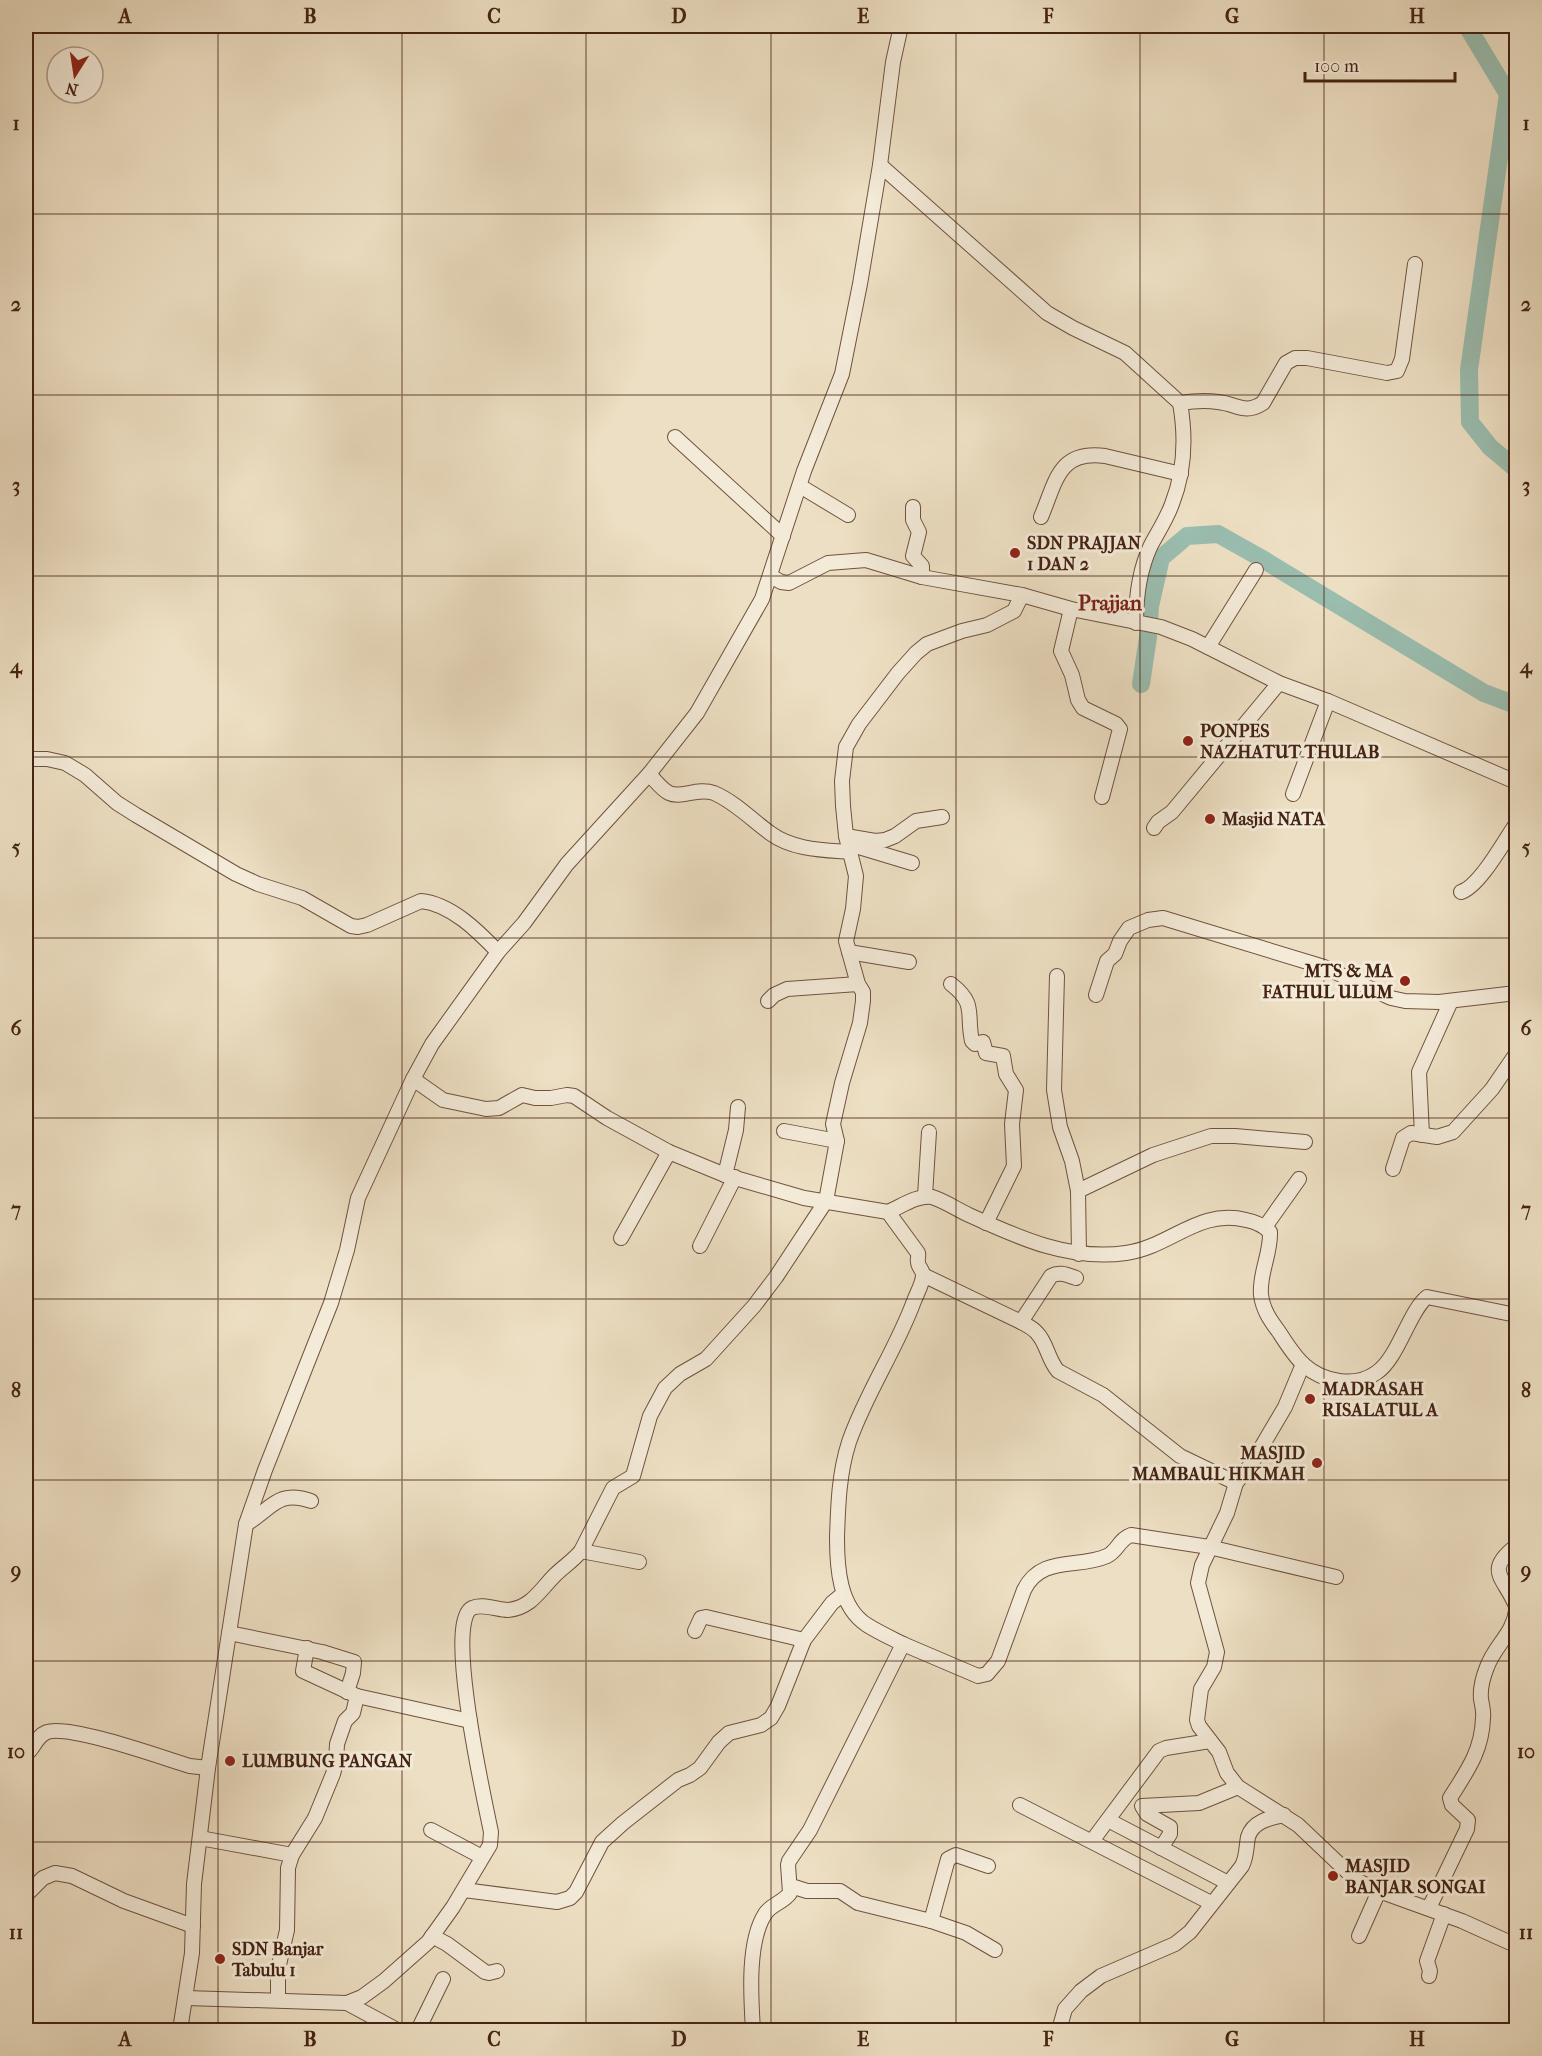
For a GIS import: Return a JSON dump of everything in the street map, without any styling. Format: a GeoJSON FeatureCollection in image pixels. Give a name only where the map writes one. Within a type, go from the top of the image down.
{"type":"FeatureCollection","features":[{"type":"Feature","properties":{"kind":"street"},"geometry":{"type":"LineString","coordinates":[[180,2031],[192,1953],[194,1884],[208,1768],[246,1524],[331,1303],[347,1250],[358,1198],[413,1079],[432,1044],[498,952],[524,924],[567,864],[649,774],[697,713],[753,618],[771,576],[800,486],[842,374],[860,284],[880,165],[893,62],[901,26]]}},
{"type":"Feature","properties":{"kind":"street"},"geometry":{"type":"LineString","coordinates":[[880,165],[1047,313],[1125,353],[1180,403],[1185,449],[1181,474],[1173,503],[1143,566],[1138,582],[1139,623]]}},
{"type":"Feature","properties":{"kind":"street"},"geometry":{"type":"LineString","coordinates":[[1180,403],[1221,402],[1250,410],[1263,403],[1286,363],[1295,358],[1307,358],[1387,373],[1397,371],[1402,359],[1415,264]]}},
{"type":"Feature","properties":{"kind":"street"},"geometry":{"type":"LineString","coordinates":[[675,437],[783,536]]}},
{"type":"Feature","properties":{"kind":"street"},"geometry":{"type":"LineString","coordinates":[[1041,517],[1062,467],[1071,459],[1094,454],[1181,474]]}},
{"type":"Feature","properties":{"kind":"street"},"geometry":{"type":"LineString","coordinates":[[800,486],[848,515]]}},
{"type":"Feature","properties":{"kind":"street"},"geometry":{"type":"LineString","coordinates":[[913,507],[913,520],[919,532],[913,556],[922,566],[922,577]]}},
{"type":"Feature","properties":{"kind":"street"},"geometry":{"type":"LineString","coordinates":[[771,576],[781,582],[789,582],[828,563],[866,560],[922,577],[1022,595],[1071,609],[1161,627],[1185,636],[1279,683],[1328,701],[1516,782]]}},
{"type":"Feature","properties":{"kind":"street"},"geometry":{"type":"LineString","coordinates":[[1208,647],[1256,570]]}},
{"type":"Feature","properties":{"kind":"street"},"geometry":{"type":"LineString","coordinates":[[186,1998],[347,2003],[362,1997],[384,1981],[428,1942],[464,1890],[490,1845],[491,1832],[470,1721],[462,1658],[465,1620],[468,1611],[475,1607],[506,1610],[525,1605],[537,1596],[554,1576],[581,1551],[613,1488],[630,1480],[633,1476],[650,1416],[665,1388],[680,1374],[706,1359],[754,1306],[777,1277],[826,1201],[837,1141],[833,1124],[863,1010],[863,992],[858,984],[846,941],[853,909],[856,876],[848,844],[842,781],[846,747],[859,724],[898,673],[927,644],[962,631],[987,625],[1014,611],[1022,595]]}},
{"type":"Feature","properties":{"kind":"street"},"geometry":{"type":"LineString","coordinates":[[1071,609],[1061,651],[1072,675],[1078,700],[1083,708],[1116,724],[1120,729],[1102,797]]}},
{"type":"Feature","properties":{"kind":"street"},"geometry":{"type":"LineString","coordinates":[[1154,828],[1158,822],[1172,812],[1279,683]]}},
{"type":"Feature","properties":{"kind":"street"},"geometry":{"type":"LineString","coordinates":[[1293,794],[1328,701]]}},
{"type":"Feature","properties":{"kind":"street"},"geometry":{"type":"LineString","coordinates":[[26,759],[47,759],[64,763],[85,775],[136,815],[236,874],[258,884],[302,898],[351,926],[367,925],[421,901],[429,902],[447,910],[479,932],[498,952]]}},
{"type":"Feature","properties":{"kind":"street"},"geometry":{"type":"LineString","coordinates":[[649,774],[670,793],[680,795],[694,790],[716,794],[753,818],[770,833],[789,843],[813,849],[885,840],[895,836],[916,821],[942,817]]}},
{"type":"Feature","properties":{"kind":"street"},"geometry":{"type":"LineString","coordinates":[[1461,892],[1472,886],[1481,876],[1516,824]]}},
{"type":"Feature","properties":{"kind":"street"},"geometry":{"type":"LineString","coordinates":[[848,844],[912,863]]}},
{"type":"Feature","properties":{"kind":"street"},"geometry":{"type":"LineString","coordinates":[[1096,995],[1107,961],[1115,954],[1128,928],[1142,922],[1163,918],[1324,967],[1391,998],[1405,1001],[1450,1001],[1516,993]]}},
{"type":"Feature","properties":{"kind":"street"},"geometry":{"type":"LineString","coordinates":[[849,952],[909,962]]}},
{"type":"Feature","properties":{"kind":"street"},"geometry":{"type":"LineString","coordinates":[[1057,976],[1054,1090],[1060,1127],[1072,1161],[1078,1191],[1079,1254]]}},
{"type":"Feature","properties":{"kind":"street"},"geometry":{"type":"LineString","coordinates":[[768,1001],[774,995],[787,989],[858,984]]}},
{"type":"Feature","properties":{"kind":"street"},"geometry":{"type":"LineString","coordinates":[[951,984],[960,991],[970,1007],[972,1041],[975,1044],[983,1042],[986,1053],[1003,1056],[1006,1074],[1016,1090],[1012,1132],[1014,1166],[986,1223]]}},
{"type":"Feature","properties":{"kind":"street"},"geometry":{"type":"LineString","coordinates":[[1422,1135],[1419,1072],[1450,1001]]}},
{"type":"Feature","properties":{"kind":"street"},"geometry":{"type":"LineString","coordinates":[[1393,1169],[1406,1134],[1437,1137],[1453,1132],[1492,1089],[1516,1054]]}},
{"type":"Feature","properties":{"kind":"street"},"geometry":{"type":"LineString","coordinates":[[413,1079],[443,1100],[486,1109],[499,1108],[522,1095],[535,1098],[574,1096],[616,1124],[669,1152],[730,1176],[804,1198],[888,1212],[925,1196],[939,1199],[986,1223],[1038,1244],[1079,1254],[1138,1251],[1211,1218],[1233,1217],[1265,1227],[1270,1232],[1271,1244],[1261,1278],[1261,1295],[1265,1312],[1303,1364],[1324,1377],[1348,1383],[1362,1381],[1378,1372],[1404,1336],[1420,1305],[1427,1297],[1516,1315]]}},
{"type":"Feature","properties":{"kind":"street"},"geometry":{"type":"LineString","coordinates":[[700,1246],[730,1176],[738,1107]]}},
{"type":"Feature","properties":{"kind":"street"},"geometry":{"type":"LineString","coordinates":[[784,1131],[837,1141]]}},
{"type":"Feature","properties":{"kind":"street"},"geometry":{"type":"LineString","coordinates":[[925,1196],[929,1132]]}},
{"type":"Feature","properties":{"kind":"street"},"geometry":{"type":"LineString","coordinates":[[1078,1191],[1153,1155],[1211,1136],[1305,1142]]}},
{"type":"Feature","properties":{"kind":"street"},"geometry":{"type":"LineString","coordinates":[[621,1238],[669,1152]]}},
{"type":"Feature","properties":{"kind":"street"},"geometry":{"type":"LineString","coordinates":[[1265,1227],[1299,1179]]}},
{"type":"Feature","properties":{"kind":"street"},"geometry":{"type":"LineString","coordinates":[[888,1212],[918,1253],[918,1262],[923,1275],[905,1325],[873,1386],[849,1441],[843,1464],[837,1547],[840,1581],[843,1594],[864,1624],[903,1644],[978,1676],[987,1674],[999,1661],[1023,1590],[1035,1574],[1050,1567],[1110,1555],[1125,1537],[1131,1535],[1209,1547],[1336,1577]]}},
{"type":"Feature","properties":{"kind":"street"},"geometry":{"type":"LineString","coordinates":[[1021,1322],[1051,1276],[1057,1273],[1076,1278]]}},
{"type":"Feature","properties":{"kind":"street"},"geometry":{"type":"LineString","coordinates":[[923,1275],[1021,1322],[1037,1333],[1058,1371],[1118,1406],[1162,1444],[1180,1456],[1236,1483]]}},
{"type":"Feature","properties":{"kind":"street"},"geometry":{"type":"LineString","coordinates":[[1303,1364],[1285,1407],[1252,1463],[1236,1483],[1227,1513],[1202,1565],[1198,1583],[1217,1652],[1214,1667],[1201,1689],[1197,1720],[1202,1732],[1219,1752],[1227,1773],[1238,1787],[1284,1815],[1356,1880],[1515,1943]]}},
{"type":"Feature","properties":{"kind":"street"},"geometry":{"type":"LineString","coordinates":[[246,1524],[258,1518],[277,1501],[289,1498],[311,1501]]}},
{"type":"Feature","properties":{"kind":"street"},"geometry":{"type":"LineString","coordinates":[[1516,1546],[1503,1556],[1499,1566],[1500,1577],[1516,1606]]}},
{"type":"Feature","properties":{"kind":"street"},"geometry":{"type":"LineString","coordinates":[[581,1551],[639,1562]]}},
{"type":"Feature","properties":{"kind":"street"},"geometry":{"type":"LineString","coordinates":[[464,1890],[557,1902],[570,1898],[576,1892],[602,1842],[609,1835],[678,1780],[699,1768],[729,1733],[761,1725],[771,1718],[804,1640],[832,1603],[843,1594]]}},
{"type":"Feature","properties":{"kind":"street"},"geometry":{"type":"LineString","coordinates":[[1429,1908],[1467,1829],[1468,1820],[1452,1805],[1450,1798],[1477,1753],[1484,1714],[1481,1700],[1483,1678],[1491,1657],[1515,1623],[1516,1611]]}},
{"type":"Feature","properties":{"kind":"street"},"geometry":{"type":"LineString","coordinates":[[695,1631],[701,1618],[706,1617],[804,1640]]}},
{"type":"Feature","properties":{"kind":"street"},"geometry":{"type":"LineString","coordinates":[[229,1632],[307,1648],[354,1662],[353,1713],[345,1721],[337,1744],[333,1774],[315,1818],[292,1855],[288,1868],[287,1930],[278,1969],[278,2000]]}},
{"type":"Feature","properties":{"kind":"street"},"geometry":{"type":"LineString","coordinates":[[753,2031],[753,1949],[766,1912],[788,1897],[791,1886],[789,1861],[810,1830],[903,1644]]}},
{"type":"Feature","properties":{"kind":"street"},"geometry":{"type":"LineString","coordinates":[[307,1648],[303,1672],[352,1694],[470,1721]]}},
{"type":"Feature","properties":{"kind":"street"},"geometry":{"type":"LineString","coordinates":[[26,1754],[31,1750],[36,1739],[54,1730],[82,1734],[181,1763],[208,1768]]}},
{"type":"Feature","properties":{"kind":"street"},"geometry":{"type":"LineString","coordinates":[[1092,1841],[1159,1751],[1210,1741]]}},
{"type":"Feature","properties":{"kind":"street"},"geometry":{"type":"LineString","coordinates":[[1161,1848],[1170,1834],[1170,1827],[1147,1814],[1143,1806],[1199,1803],[1238,1787]]}},
{"type":"Feature","properties":{"kind":"street"},"geometry":{"type":"LineString","coordinates":[[1020,1805],[1211,1903]]}},
{"type":"Feature","properties":{"kind":"street"},"geometry":{"type":"LineString","coordinates":[[1059,2031],[1065,2009],[1081,1991],[1101,1976],[1175,1944],[1190,1932],[1246,1859],[1248,1837],[1253,1829],[1270,1818],[1284,1815]]}},
{"type":"Feature","properties":{"kind":"street"},"geometry":{"type":"LineString","coordinates":[[1108,1820],[1228,1883]]}},
{"type":"Feature","properties":{"kind":"street"},"geometry":{"type":"LineString","coordinates":[[431,1830],[482,1857]]}},
{"type":"Feature","properties":{"kind":"street"},"geometry":{"type":"LineString","coordinates":[[200,1838],[292,1855]]}},
{"type":"Feature","properties":{"kind":"street"},"geometry":{"type":"LineString","coordinates":[[931,1921],[948,1859],[956,1856],[988,1866]]}},
{"type":"Feature","properties":{"kind":"street"},"geometry":{"type":"LineString","coordinates":[[26,1895],[43,1878],[55,1873],[72,1876],[124,1901],[192,1926]]}},
{"type":"Feature","properties":{"kind":"street"},"geometry":{"type":"LineString","coordinates":[[791,1886],[807,1891],[840,1891],[858,1903],[931,1921],[966,1933],[995,1950]]}},
{"type":"Feature","properties":{"kind":"street"},"geometry":{"type":"LineString","coordinates":[[1359,1936],[1379,1891]]}},
{"type":"Feature","properties":{"kind":"street"},"geometry":{"type":"LineString","coordinates":[[1429,1976],[1427,1961],[1444,1914]]}},
{"type":"Feature","properties":{"kind":"street"},"geometry":{"type":"LineString","coordinates":[[432,1936],[447,1944],[485,1972],[497,1971]]}},
{"type":"Feature","properties":{"kind":"street"},"geometry":{"type":"LineString","coordinates":[[418,2031],[443,1979]]}},
{"type":"Feature","properties":{"kind":"street"},"geometry":{"type":"LineString","coordinates":[[347,2003],[397,2031]]}},
{"type":"Feature","properties":{"kind":"waterway"},"geometry":{"type":"LineString","coordinates":[[1467,26],[1508,94],[1469,370],[1470,422],[1490,447],[1516,469]]}},
{"type":"Feature","properties":{"kind":"waterway"},"geometry":{"type":"LineString","coordinates":[[1141,684],[1150,606],[1161,558],[1187,536],[1218,534],[1484,693],[1516,705]]}},
{"type":"Feature","properties":{"kind":"place","name":"SDN PRAJJAN 1 DAN 2"},"geometry":{"type":"Point","coordinates":[1015,553]}},
{"type":"Feature","properties":{"kind":"place","name":"PONPES NAZHATUT THULAB"},"geometry":{"type":"Point","coordinates":[1188,741]}},
{"type":"Feature","properties":{"kind":"place","name":"Masjid NATA"},"geometry":{"type":"Point","coordinates":[1210,819]}},
{"type":"Feature","properties":{"kind":"place","name":"MTS & MA FATHUL ULUM"},"geometry":{"type":"Point","coordinates":[1405,981]}},
{"type":"Feature","properties":{"kind":"place","name":"MADRASAH RISALATUL A"},"geometry":{"type":"Point","coordinates":[1310,1399]}},
{"type":"Feature","properties":{"kind":"place","name":"MASJID MAMBAUL HIKMAH"},"geometry":{"type":"Point","coordinates":[1317,1463]}},
{"type":"Feature","properties":{"kind":"place","name":"LUMBUNG PANGAN"},"geometry":{"type":"Point","coordinates":[230,1761]}},
{"type":"Feature","properties":{"kind":"place","name":"MASJID BANJAR SONGAI"},"geometry":{"type":"Point","coordinates":[1333,1876]}},
{"type":"Feature","properties":{"kind":"place","name":"SDN Banjar Tabulu 1"},"geometry":{"type":"Point","coordinates":[220,1959]}},
{"type":"Feature","properties":{"kind":"district","name":"Prajjan"},"geometry":{"type":"Point","coordinates":[1110,603]}}]}
